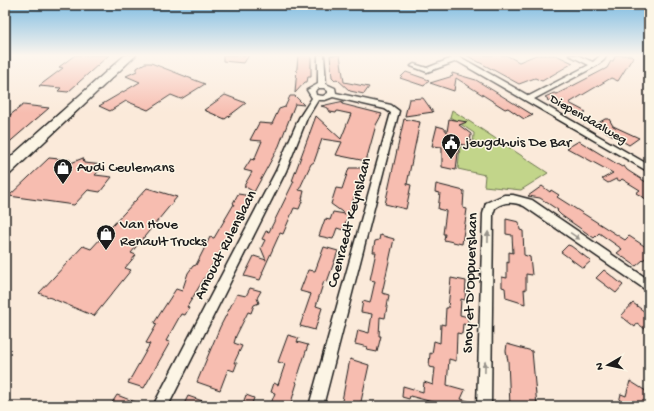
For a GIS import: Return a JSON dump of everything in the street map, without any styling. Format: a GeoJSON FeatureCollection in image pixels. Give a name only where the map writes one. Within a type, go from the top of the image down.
{"type":"FeatureCollection","features":[{"type":"Feature","properties":{"kind":"main road"},"geometry":{"type":"LineString","coordinates":[[5,170],[110,74]]}},
{"type":"Feature","properties":{"kind":"street"},"geometry":{"type":"LineString","coordinates":[[316,97],[325,98],[332,94],[331,88],[322,86],[322,74]]}},
{"type":"Feature","properties":{"kind":"street","name":"Diependaalweg"},"geometry":{"type":"LineString","coordinates":[[485,74],[649,170]]}},
{"type":"Feature","properties":{"kind":"street"},"geometry":{"type":"LineString","coordinates":[[529,99],[576,74]]}},
{"type":"Feature","properties":{"kind":"street","name":"Arnoudt Rulenslaan"},"geometry":{"type":"LineString","coordinates":[[160,406],[281,171],[303,118],[316,97],[311,94],[311,90],[315,87],[322,86]]}},
{"type":"Feature","properties":{"kind":"street","name":"Coenraedt Keynslaan"},"geometry":{"type":"LineString","coordinates":[[316,406],[395,114],[392,109],[388,107],[332,94]]}},
{"type":"Feature","properties":{"kind":"street","name":"Snoy et D'Oppuerslaan"},"geometry":{"type":"LineString","coordinates":[[484,406],[488,214],[490,206],[495,201],[502,198],[512,198],[528,203],[649,287]]}},
{"type":"Feature","properties":{"kind":"green space"},"geometry":{"type":"Polygon","coordinates":[[[452,110],[548,173],[521,190],[484,186],[485,175],[458,169],[460,147],[473,148],[474,133],[450,117],[452,110]]]}},
{"type":"Feature","properties":{"kind":"building"},"geometry":{"type":"Polygon","coordinates":[[[55,74],[88,74],[68,92],[58,91],[61,88],[39,86],[55,74]]]}},
{"type":"Feature","properties":{"kind":"building"},"geometry":{"type":"Polygon","coordinates":[[[130,74],[180,74],[205,84],[181,99],[171,95],[148,110],[126,101],[110,111],[99,106],[140,82],[126,76],[130,74]]]}},
{"type":"Feature","properties":{"kind":"building"},"geometry":{"type":"Polygon","coordinates":[[[296,74],[311,74],[311,77],[308,77],[307,82],[305,82],[295,93],[296,74]]]}},
{"type":"Feature","properties":{"kind":"building"},"geometry":{"type":"Polygon","coordinates":[[[332,74],[343,74],[344,82],[369,87],[364,94],[350,91],[337,79],[335,80],[332,74]]]}},
{"type":"Feature","properties":{"kind":"building"},"geometry":{"type":"Polygon","coordinates":[[[404,74],[412,74],[429,80],[424,86],[400,78],[404,74]]]}},
{"type":"Feature","properties":{"kind":"building"},"geometry":{"type":"Polygon","coordinates":[[[456,74],[476,80],[533,115],[524,119],[508,108],[505,109],[456,78],[454,91],[430,83],[453,76],[452,75],[456,74]]]}},
{"type":"Feature","properties":{"kind":"building"},"geometry":{"type":"Polygon","coordinates":[[[501,74],[554,74],[542,81],[535,78],[519,84],[501,74]]]}},
{"type":"Feature","properties":{"kind":"building"},"geometry":{"type":"Polygon","coordinates":[[[595,74],[622,74],[618,81],[611,78],[569,103],[586,112],[577,116],[547,100],[548,99],[545,97],[554,93],[557,94],[595,74]]]}},
{"type":"Feature","properties":{"kind":"building"},"geometry":{"type":"Polygon","coordinates":[[[225,95],[246,103],[225,119],[204,110],[225,95]]]}},
{"type":"Feature","properties":{"kind":"building"},"geometry":{"type":"Polygon","coordinates":[[[290,96],[295,96],[304,105],[295,104],[279,146],[254,192],[244,186],[252,172],[244,170],[251,159],[254,160],[262,141],[250,140],[259,123],[272,124],[279,109],[285,107],[290,96]]]}},
{"type":"Feature","properties":{"kind":"building"},"geometry":{"type":"Polygon","coordinates":[[[423,98],[433,112],[405,116],[409,99],[423,98]]]}},
{"type":"Feature","properties":{"kind":"building"},"geometry":{"type":"Polygon","coordinates":[[[344,101],[342,104],[382,114],[376,125],[366,161],[336,155],[342,142],[322,139],[314,162],[311,164],[299,190],[304,191],[299,209],[294,208],[283,234],[280,233],[260,280],[244,276],[254,256],[266,260],[261,248],[265,240],[262,239],[266,231],[269,232],[294,181],[292,181],[316,116],[341,139],[351,114],[337,111],[336,113],[330,112],[328,108],[321,106],[344,101]]]}},
{"type":"Feature","properties":{"kind":"building"},"geometry":{"type":"Polygon","coordinates":[[[23,105],[49,108],[5,146],[5,119],[23,105]]]}},
{"type":"Feature","properties":{"kind":"building"},"geometry":{"type":"Polygon","coordinates":[[[404,119],[420,122],[407,184],[411,185],[406,209],[385,204],[404,119]]]}},
{"type":"Feature","properties":{"kind":"building"},"geometry":{"type":"Polygon","coordinates":[[[449,119],[467,122],[459,125],[471,134],[470,146],[459,144],[456,170],[442,167],[442,147],[432,146],[437,126],[444,128],[447,132],[449,119]]]}},
{"type":"Feature","properties":{"kind":"building"},"geometry":{"type":"Polygon","coordinates":[[[605,119],[609,119],[613,126],[639,138],[629,145],[595,125],[605,119]]]}},
{"type":"Feature","properties":{"kind":"building"},"geometry":{"type":"Polygon","coordinates":[[[579,141],[622,167],[624,166],[627,170],[649,184],[649,201],[636,193],[640,190],[622,179],[620,181],[616,179],[608,183],[602,179],[613,173],[567,148],[579,141]]]}},
{"type":"Feature","properties":{"kind":"building","name":"Audi Ceulemans"},"geometry":{"type":"Polygon","coordinates":[[[49,158],[70,160],[71,163],[83,158],[84,163],[104,165],[95,175],[112,177],[100,192],[88,190],[74,205],[9,196],[49,158]]]}},
{"type":"Feature","properties":{"kind":"building"},"geometry":{"type":"Polygon","coordinates":[[[349,168],[364,168],[343,230],[337,228],[333,239],[319,236],[325,219],[330,220],[333,212],[345,214],[331,204],[336,188],[342,189],[349,168]]]}},
{"type":"Feature","properties":{"kind":"building"},"geometry":{"type":"Polygon","coordinates":[[[436,184],[464,191],[463,208],[467,209],[462,244],[444,240],[445,234],[443,234],[446,211],[438,209],[440,193],[435,192],[436,184]]]}},
{"type":"Feature","properties":{"kind":"building"},"geometry":{"type":"Polygon","coordinates":[[[542,186],[550,192],[551,190],[559,195],[557,197],[625,240],[629,236],[649,249],[649,255],[636,266],[617,253],[622,249],[599,233],[594,238],[540,198],[528,196],[542,186]]]}},
{"type":"Feature","properties":{"kind":"building","name":"Van Hove Renault Trucks"},"geometry":{"type":"Polygon","coordinates":[[[147,188],[177,197],[131,253],[136,255],[125,268],[131,270],[94,316],[39,293],[83,246],[91,249],[147,188]]]}},
{"type":"Feature","properties":{"kind":"building"},"geometry":{"type":"Polygon","coordinates":[[[238,194],[251,196],[249,200],[251,200],[187,307],[189,308],[185,315],[181,314],[166,341],[170,342],[144,388],[128,383],[150,344],[146,343],[157,324],[154,323],[176,289],[182,291],[188,273],[193,266],[196,265],[210,237],[214,238],[234,204],[233,203],[238,194]]]}},
{"type":"Feature","properties":{"kind":"building"},"geometry":{"type":"Polygon","coordinates":[[[506,219],[519,222],[520,230],[523,231],[524,255],[530,257],[532,275],[526,274],[526,290],[524,289],[525,304],[506,298],[505,288],[502,287],[502,277],[507,278],[507,262],[509,263],[509,252],[513,253],[512,235],[506,234],[506,219]]]}},
{"type":"Feature","properties":{"kind":"building"},"geometry":{"type":"Polygon","coordinates":[[[380,235],[394,239],[382,293],[389,295],[385,318],[380,317],[379,336],[381,336],[377,352],[367,350],[368,347],[355,344],[358,330],[369,333],[372,314],[361,312],[363,301],[370,303],[375,281],[370,280],[376,252],[373,252],[375,241],[379,240],[380,235]]]}},
{"type":"Feature","properties":{"kind":"building"},"geometry":{"type":"Polygon","coordinates":[[[568,245],[591,261],[583,268],[561,252],[568,245]]]}},
{"type":"Feature","properties":{"kind":"building"},"geometry":{"type":"Polygon","coordinates":[[[324,247],[338,251],[327,282],[324,281],[316,306],[322,308],[315,330],[300,326],[311,294],[300,291],[308,270],[315,271],[324,247]]]}},
{"type":"Feature","properties":{"kind":"building"},"geometry":{"type":"Polygon","coordinates":[[[604,270],[623,285],[616,293],[596,278],[604,270]]]}},
{"type":"Feature","properties":{"kind":"building"},"geometry":{"type":"Polygon","coordinates":[[[451,278],[466,281],[465,300],[461,299],[460,315],[468,317],[468,325],[463,324],[462,334],[457,333],[456,361],[449,359],[447,385],[465,390],[461,399],[476,403],[476,406],[440,406],[440,404],[410,396],[409,399],[402,397],[403,386],[423,392],[424,382],[433,385],[435,368],[429,367],[430,353],[432,354],[434,341],[440,343],[441,324],[445,325],[451,278]]]}},
{"type":"Feature","properties":{"kind":"building"},"geometry":{"type":"Polygon","coordinates":[[[250,288],[261,291],[257,298],[259,303],[254,305],[251,313],[248,312],[236,336],[234,343],[242,346],[234,363],[237,363],[234,371],[228,369],[220,390],[197,382],[220,327],[237,294],[246,296],[250,288]]]}},
{"type":"Feature","properties":{"kind":"building"},"geometry":{"type":"Polygon","coordinates":[[[633,303],[649,315],[649,332],[637,323],[635,327],[621,316],[633,303]]]}},
{"type":"Feature","properties":{"kind":"building"},"geometry":{"type":"Polygon","coordinates":[[[288,335],[299,338],[297,342],[308,345],[290,406],[270,406],[275,393],[271,392],[274,383],[278,385],[285,364],[278,362],[288,335]]]}},
{"type":"Feature","properties":{"kind":"building"},"geometry":{"type":"Polygon","coordinates":[[[507,344],[532,351],[537,406],[510,406],[508,361],[506,351],[507,344]]]}},
{"type":"Feature","properties":{"kind":"building"},"geometry":{"type":"Polygon","coordinates":[[[350,359],[369,365],[360,406],[341,406],[350,359]]]}},
{"type":"Feature","properties":{"kind":"building"},"geometry":{"type":"Polygon","coordinates":[[[630,381],[649,393],[649,406],[624,406],[619,402],[621,394],[626,396],[630,381]]]}},
{"type":"Feature","properties":{"kind":"building"},"geometry":{"type":"Polygon","coordinates":[[[117,395],[143,405],[143,406],[110,406],[117,395]]]}},
{"type":"Feature","properties":{"kind":"building"},"geometry":{"type":"Polygon","coordinates":[[[246,395],[254,398],[251,406],[242,406],[246,395]]]}},
{"type":"Feature","properties":{"kind":"building"},"geometry":{"type":"Polygon","coordinates":[[[188,396],[214,405],[214,406],[183,406],[188,396]]]}},
{"type":"Feature","properties":{"kind":"place","name":"jeugdhuis De Bar"},"geometry":{"type":"Point","coordinates":[451,160]}},
{"type":"Feature","properties":{"kind":"place","name":"Audi Ceulemans"},"geometry":{"type":"Point","coordinates":[63,185]}},
{"type":"Feature","properties":{"kind":"place","name":"Van Hove Renault Trucks"},"geometry":{"type":"Point","coordinates":[106,251]}}]}
